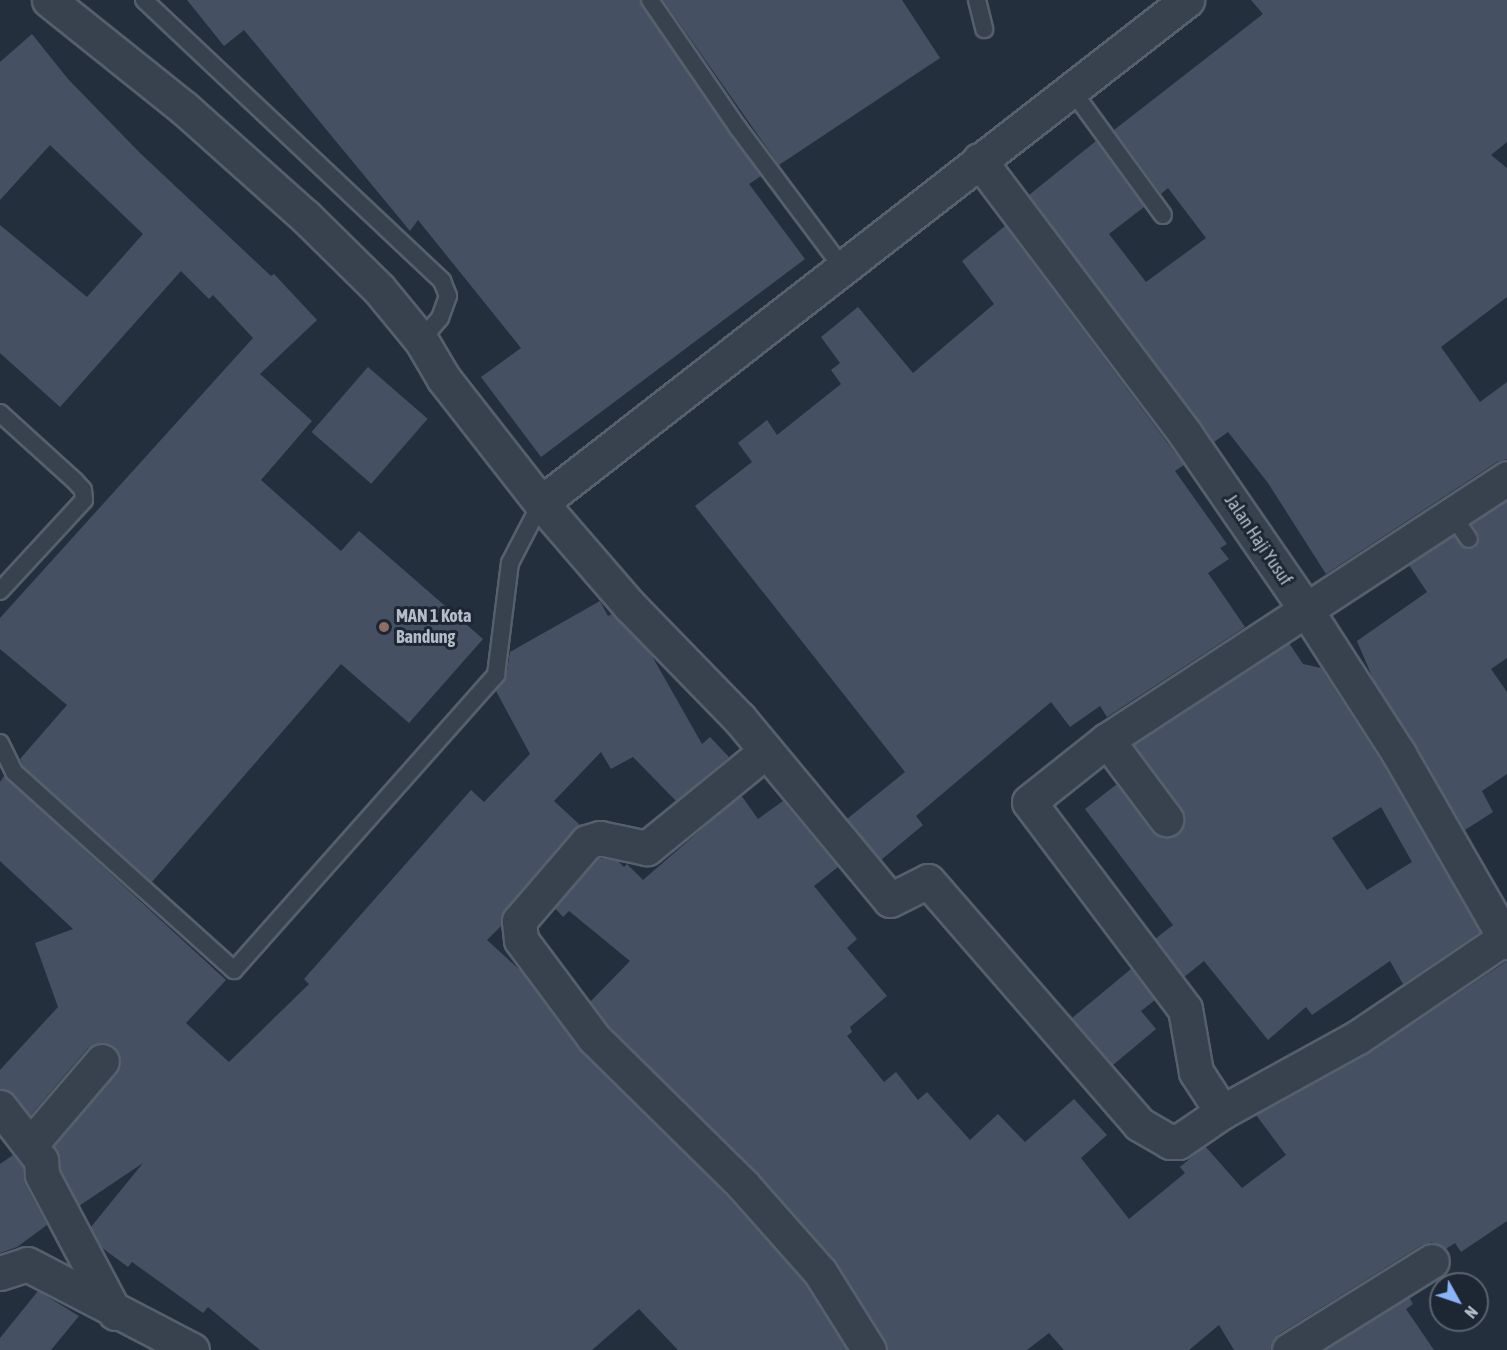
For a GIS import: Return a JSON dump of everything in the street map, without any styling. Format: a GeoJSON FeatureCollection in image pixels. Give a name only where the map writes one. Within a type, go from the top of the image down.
{"type":"FeatureCollection","features":[{"type":"Feature","properties":{"kind":"street"},"geometry":{"type":"LineString","coordinates":[[49,0],[184,108],[305,216],[379,289],[421,340],[444,379],[541,503],[630,606],[703,678],[890,900],[922,881],[928,881],[1139,1124],[1170,1142],[1178,1142],[1222,1112],[1358,1036],[1506,938]]}},
{"type":"Feature","properties":{"kind":"street"},"geometry":{"type":"LineString","coordinates":[[541,503],[1187,0]]}},
{"type":"Feature","properties":{"kind":"street","name":"Jalan Haji Yusuf"},"geometry":{"type":"LineString","coordinates":[[979,160],[1186,435],[1305,608],[1399,754],[1506,938]]}},
{"type":"Feature","properties":{"kind":"street"},"geometry":{"type":"LineString","coordinates":[[1222,1112],[1196,1072],[1185,1009],[1029,802],[1107,740],[1305,608],[1461,527],[1507,478]]}},
{"type":"Feature","properties":{"kind":"street"},"geometry":{"type":"LineString","coordinates":[[1107,740],[1166,819]]}},
{"type":"Feature","properties":{"kind":"street"},"geometry":{"type":"LineString","coordinates":[[766,751],[647,848],[600,838],[587,842],[519,921],[521,939],[594,1038],[743,1185],[820,1272],[869,1350]]}},
{"type":"Feature","properties":{"kind":"street"},"geometry":{"type":"LineString","coordinates":[[31,1144],[102,1061]]}},
{"type":"Feature","properties":{"kind":"street"},"geometry":{"type":"LineString","coordinates":[[0,1107],[31,1144],[41,1160],[42,1175],[115,1312]]}},
{"type":"Feature","properties":{"kind":"street"},"geometry":{"type":"LineString","coordinates":[[1289,1350],[1432,1261]]}},
{"type":"Feature","properties":{"kind":"street"},"geometry":{"type":"LineString","coordinates":[[0,1273],[27,1264],[115,1312],[192,1350]]}},
{"type":"Feature","properties":{"kind":"lane"},"geometry":{"type":"LineString","coordinates":[[144,0],[442,281],[448,296],[440,318],[421,340]]}},
{"type":"Feature","properties":{"kind":"lane"},"geometry":{"type":"LineString","coordinates":[[650,0],[738,128],[842,267]]}},
{"type":"Feature","properties":{"kind":"lane"},"geometry":{"type":"LineString","coordinates":[[977,0],[984,29]]}},
{"type":"Feature","properties":{"kind":"lane"},"geometry":{"type":"LineString","coordinates":[[1071,89],[1163,215]]}},
{"type":"Feature","properties":{"kind":"lane"},"geometry":{"type":"LineString","coordinates":[[0,413],[75,481],[83,490],[84,500],[1,587]]}},
{"type":"Feature","properties":{"kind":"lane"},"geometry":{"type":"LineString","coordinates":[[0,743],[14,772],[234,970],[496,675],[510,563],[541,503]]}},
{"type":"Feature","properties":{"kind":"building"},"geometry":{"type":"Polygon","coordinates":[[[187,0],[640,0],[761,176],[749,184],[805,259],[541,457],[481,377],[521,348],[418,220],[410,231],[244,30],[224,46],[187,0]]]}},
{"type":"Feature","properties":{"kind":"building"},"geometry":{"type":"Polygon","coordinates":[[[663,0],[902,0],[940,58],[779,165],[663,0]]]}},
{"type":"Feature","properties":{"kind":"building"},"geometry":{"type":"Polygon","coordinates":[[[1251,0],[1507,0],[1507,142],[1491,155],[1507,168],[1507,297],[1441,347],[1480,402],[1507,382],[1507,459],[1497,462],[1326,574],[1268,483],[1228,432],[1214,442],[1029,195],[1096,141],[1144,207],[1109,234],[1146,282],[1206,238],[1168,188],[1161,194],[1114,130],[1263,14],[1251,0]]]}},
{"type":"Feature","properties":{"kind":"building"},"geometry":{"type":"Polygon","coordinates":[[[32,34],[68,79],[140,153],[271,276],[274,274],[317,320],[260,374],[312,421],[261,480],[341,551],[359,531],[483,639],[409,723],[341,664],[152,882],[23,766],[20,759],[67,705],[0,649],[0,618],[253,338],[213,295],[209,299],[181,271],[60,407],[0,353],[0,225],[87,297],[143,234],[50,145],[0,200],[0,62],[32,34]]]}},
{"type":"Feature","properties":{"kind":"building"},"geometry":{"type":"Polygon","coordinates":[[[1005,226],[1184,465],[1175,471],[1227,544],[1220,548],[1229,559],[1208,573],[1245,627],[1107,717],[1100,706],[1070,727],[1051,702],[916,816],[923,825],[881,860],[847,819],[905,772],[695,506],[752,462],[738,443],[767,420],[777,435],[841,384],[831,370],[840,363],[821,337],[858,307],[913,373],[994,304],[962,261],[1005,226]]]}},
{"type":"Feature","properties":{"kind":"building"},"geometry":{"type":"Polygon","coordinates":[[[368,367],[428,419],[371,484],[312,432],[368,367]]]}},
{"type":"Feature","properties":{"kind":"building"},"geometry":{"type":"Polygon","coordinates":[[[1507,500],[1507,658],[1491,669],[1507,692],[1507,774],[1482,791],[1493,812],[1465,830],[1374,681],[1357,641],[1427,592],[1409,565],[1454,535],[1464,548],[1475,548],[1479,537],[1471,524],[1507,500]]]}},
{"type":"Feature","properties":{"kind":"building"},"geometry":{"type":"Polygon","coordinates":[[[600,601],[608,616],[612,614],[652,656],[702,744],[710,737],[729,757],[676,801],[633,757],[611,769],[601,752],[554,801],[580,825],[505,909],[501,926],[487,940],[521,971],[581,1051],[729,1198],[805,1283],[847,1350],[678,1350],[639,1309],[592,1350],[260,1350],[208,1307],[203,1313],[132,1262],[128,1267],[101,1247],[91,1227],[143,1163],[79,1206],[60,1170],[54,1146],[117,1073],[120,1055],[115,1047],[105,1043],[88,1048],[30,1116],[14,1095],[0,1089],[0,1070],[58,1007],[35,943],[73,929],[0,861],[0,782],[4,776],[226,980],[186,1023],[229,1062],[309,984],[304,979],[471,790],[484,802],[530,754],[496,691],[506,677],[510,652],[600,601]]]}},
{"type":"Feature","properties":{"kind":"building"},"geometry":{"type":"Polygon","coordinates":[[[1289,643],[1303,664],[1321,668],[1383,764],[1480,932],[1403,984],[1390,961],[1312,1015],[1306,1007],[1268,1040],[1204,961],[1184,977],[1155,939],[1173,925],[1085,809],[1117,784],[1151,831],[1168,838],[1178,834],[1185,817],[1181,808],[1134,745],[1289,643]],[[1381,807],[1332,838],[1367,890],[1412,862],[1381,807]]]}},
{"type":"Feature","properties":{"kind":"building"},"geometry":{"type":"Polygon","coordinates":[[[741,795],[758,819],[783,801],[838,867],[814,886],[857,939],[847,948],[887,996],[850,1027],[852,1032],[847,1036],[884,1082],[896,1072],[918,1100],[927,1092],[970,1140],[998,1114],[1025,1142],[1074,1099],[1107,1135],[1081,1158],[1129,1219],[1185,1173],[1180,1167],[1205,1146],[1242,1188],[1286,1155],[1256,1115],[1368,1053],[1507,961],[1507,1221],[1461,1252],[1455,1243],[1446,1249],[1432,1242],[1422,1245],[1279,1334],[1270,1350],[1234,1350],[1219,1325],[1189,1350],[1064,1350],[1049,1333],[1027,1350],[888,1350],[834,1260],[756,1172],[608,1026],[590,1002],[630,961],[569,911],[563,917],[555,908],[598,858],[618,861],[624,867],[627,864],[643,880],[741,795]]]}},
{"type":"Feature","properties":{"kind":"building"},"geometry":{"type":"Polygon","coordinates":[[[1131,969],[1155,1000],[1141,1011],[1156,1029],[1113,1065],[1072,1018],[1131,969]]]}},
{"type":"Feature","properties":{"kind":"building"},"geometry":{"type":"Polygon","coordinates":[[[13,1155],[23,1167],[25,1184],[47,1225],[17,1247],[0,1253],[0,1164],[13,1155]]]}},
{"type":"Feature","properties":{"kind":"building"},"geometry":{"type":"Polygon","coordinates":[[[38,1291],[79,1316],[51,1350],[0,1350],[0,1338],[38,1291]]]}},
{"type":"Feature","properties":{"kind":"building"},"geometry":{"type":"Polygon","coordinates":[[[1409,1297],[1413,1304],[1406,1309],[1434,1350],[1324,1350],[1409,1297]]]}},
{"type":"Feature","properties":{"kind":"place","name":"MAN 1 Kota Bandung"},"geometry":{"type":"Point","coordinates":[384,627]}}]}
